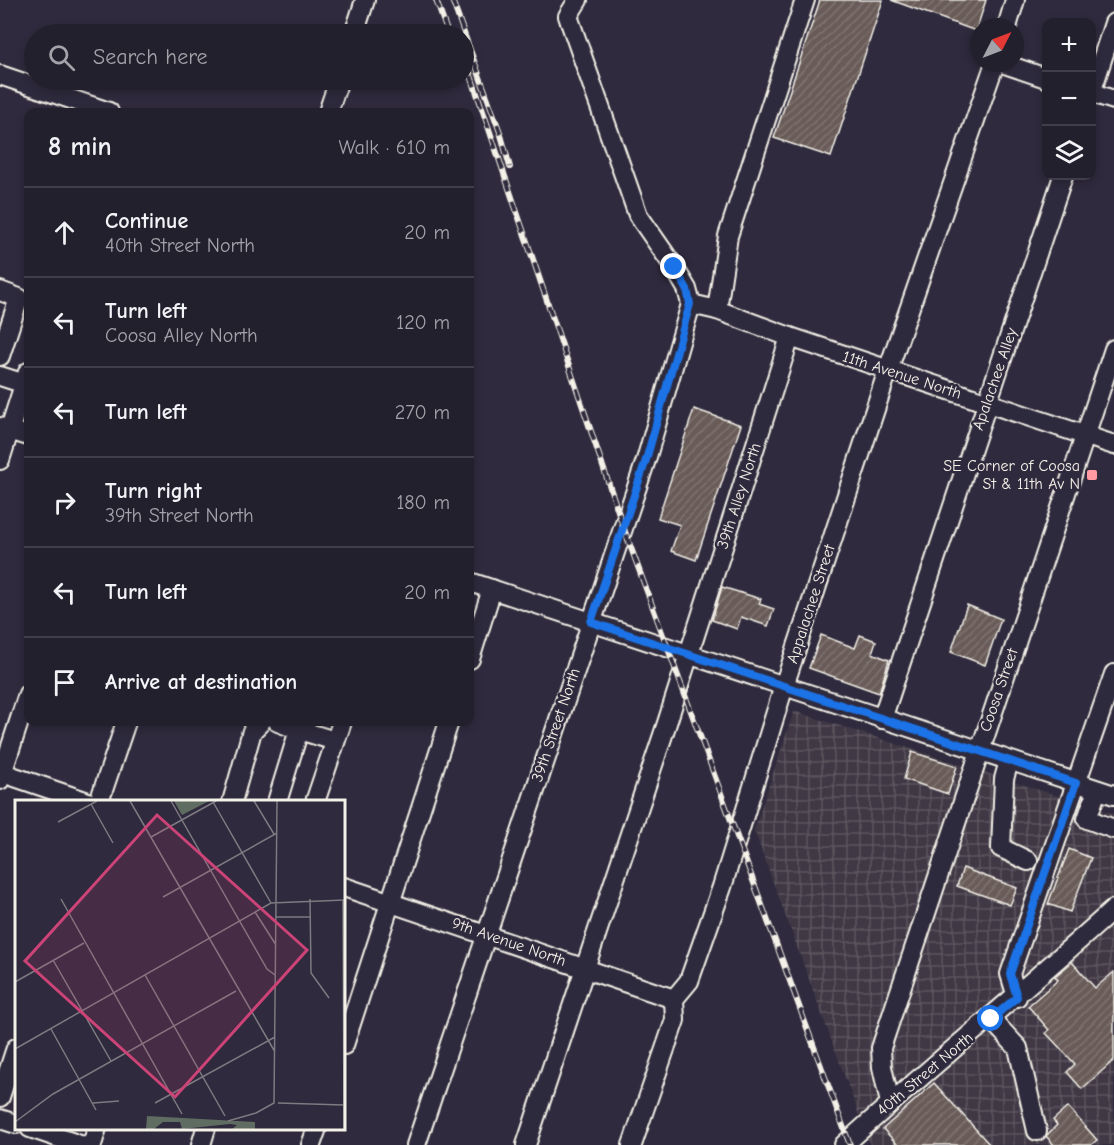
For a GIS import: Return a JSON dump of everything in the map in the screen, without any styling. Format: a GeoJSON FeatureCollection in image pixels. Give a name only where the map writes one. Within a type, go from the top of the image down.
{"type":"FeatureCollection","features":[{"type":"Feature","properties":{"kind":"street"},"geometry":{"type":"LineString","coordinates":[[357,24],[365,0]]}},
{"type":"Feature","properties":{"kind":"street"},"geometry":{"type":"LineString","coordinates":[[578,0],[568,16],[638,215],[683,282],[690,304]]}},
{"type":"Feature","properties":{"kind":"street"},"geometry":{"type":"LineString","coordinates":[[717,310],[728,236],[806,0]]}},
{"type":"Feature","properties":{"kind":"street"},"geometry":{"type":"LineString","coordinates":[[1010,18],[1015,0]]}},
{"type":"Feature","properties":{"kind":"street"},"geometry":{"type":"LineString","coordinates":[[1096,79],[1114,23]]}},
{"type":"Feature","properties":{"kind":"street"},"geometry":{"type":"LineString","coordinates":[[1024,70],[1042,76]]}},
{"type":"Feature","properties":{"kind":"street","name":"Appalachee Street"},"geometry":{"type":"LineString","coordinates":[[674,999],[689,981],[722,886],[784,686],[888,370],[992,72]]}},
{"type":"Feature","properties":{"kind":"street"},"geometry":{"type":"LineString","coordinates":[[0,75],[24,83]]}},
{"type":"Feature","properties":{"kind":"street"},"geometry":{"type":"LineString","coordinates":[[45,90],[98,108]]}},
{"type":"Feature","properties":{"kind":"street"},"geometry":{"type":"LineString","coordinates":[[329,108],[336,90]]}},
{"type":"Feature","properties":{"kind":"street"},"geometry":{"type":"LineString","coordinates":[[1096,93],[1114,100]]}},
{"type":"Feature","properties":{"kind":"street","name":"Apalachee Alley"},"geometry":{"type":"LineString","coordinates":[[882,719],[968,454],[988,404],[1062,180]]}},
{"type":"Feature","properties":{"kind":"street"},"geometry":{"type":"LineString","coordinates":[[0,291],[19,298],[0,356]]}},
{"type":"Feature","properties":{"kind":"street","name":"11th Avenue North"},"geometry":{"type":"LineString","coordinates":[[690,304],[717,310],[790,337],[1114,446]]}},
{"type":"Feature","properties":{"kind":"street","name":"39th Street North"},"geometry":{"type":"LineString","coordinates":[[416,1145],[646,460],[690,304]]}},
{"type":"Feature","properties":{"kind":"street","name":"39th Alley North"},"geometry":{"type":"LineString","coordinates":[[584,968],[790,337]]}},
{"type":"Feature","properties":{"kind":"street","name":"Coosa Street"},"geometry":{"type":"LineString","coordinates":[[890,1103],[882,1067],[881,1048],[1114,349]]}},
{"type":"Feature","properties":{"kind":"street"},"geometry":{"type":"LineString","coordinates":[[0,376],[24,378]]}},
{"type":"Feature","properties":{"kind":"street"},"geometry":{"type":"LineString","coordinates":[[0,460],[5,428],[24,385]]}},
{"type":"Feature","properties":{"kind":"street"},"geometry":{"type":"LineString","coordinates":[[5,428],[24,435]]}},
{"type":"Feature","properties":{"kind":"street"},"geometry":{"type":"LineString","coordinates":[[474,583],[1105,793],[1087,819],[1114,829]]}},
{"type":"Feature","properties":{"kind":"street"},"geometry":{"type":"LineString","coordinates":[[474,646],[492,589]]}},
{"type":"Feature","properties":{"kind":"street"},"geometry":{"type":"LineString","coordinates":[[1017,997],[1010,974],[1114,674]]}},
{"type":"Feature","properties":{"kind":"street"},"geometry":{"type":"LineString","coordinates":[[24,706],[1,775],[85,800]]}},
{"type":"Feature","properties":{"kind":"street"},"geometry":{"type":"LineString","coordinates":[[99,800],[125,726]]}},
{"type":"Feature","properties":{"kind":"street"},"geometry":{"type":"LineString","coordinates":[[232,800],[250,726]]}},
{"type":"Feature","properties":{"kind":"street"},"geometry":{"type":"LineString","coordinates":[[289,726],[335,741]]}},
{"type":"Feature","properties":{"kind":"street"},"geometry":{"type":"LineString","coordinates":[[315,800],[341,726]]}},
{"type":"Feature","properties":{"kind":"street"},"geometry":{"type":"LineString","coordinates":[[345,1043],[448,726]]}},
{"type":"Feature","properties":{"kind":"street"},"geometry":{"type":"LineString","coordinates":[[277,800],[299,730]]}},
{"type":"Feature","properties":{"kind":"street"},"geometry":{"type":"LineString","coordinates":[[1009,761],[1004,779],[1001,848],[1028,861]]}},
{"type":"Feature","properties":{"kind":"street","name":"9th Avenue North"},"geometry":{"type":"LineString","coordinates":[[345,887],[486,933],[674,999]]}},
{"type":"Feature","properties":{"kind":"street","name":"40th Street North"},"geometry":{"type":"LineString","coordinates":[[844,1145],[890,1103],[1017,997],[1114,909]]}},
{"type":"Feature","properties":{"kind":"street"},"geometry":{"type":"LineString","coordinates":[[526,1145],[584,968]]}},
{"type":"Feature","properties":{"kind":"street"},"geometry":{"type":"LineString","coordinates":[[632,1145],[675,1020],[674,999]]}},
{"type":"Feature","properties":{"kind":"street"},"geometry":{"type":"LineString","coordinates":[[991,1019],[1018,1048],[1037,1131]]}},
{"type":"Feature","properties":{"kind":"street"},"geometry":{"type":"LineString","coordinates":[[0,1097],[15,1051]]}},
{"type":"Feature","properties":{"kind":"street"},"geometry":{"type":"LineString","coordinates":[[0,1119],[15,1124]]}},
{"type":"Feature","properties":{"kind":"street"},"geometry":{"type":"LineString","coordinates":[[36,1130],[80,1145]]}},
{"type":"Feature","properties":{"kind":"street"},"geometry":{"type":"LineString","coordinates":[[92,1145],[96,1130]]}},
{"type":"Feature","properties":{"kind":"street"},"geometry":{"type":"LineString","coordinates":[[201,1145],[205,1130]]}},
{"type":"Feature","properties":{"kind":"street"},"geometry":{"type":"LineString","coordinates":[[311,1145],[315,1130]]}},
{"type":"Feature","properties":{"kind":"shaded area"},"geometry":{"type":"Polygon","coordinates":[[[794,711],[1114,814],[1114,1145],[870,1145],[754,830],[794,711]]]}},
{"type":"Feature","properties":{"kind":"building"},"geometry":{"type":"Polygon","coordinates":[[[820,0],[883,0],[831,157],[774,138],[820,0]]]}},
{"type":"Feature","properties":{"kind":"building"},"geometry":{"type":"Polygon","coordinates":[[[891,0],[986,0],[980,18],[970,18],[970,29],[891,0]]]}},
{"type":"Feature","properties":{"kind":"building"},"geometry":{"type":"Polygon","coordinates":[[[694,409],[741,425],[696,560],[671,551],[680,525],[658,518],[694,409]]]}},
{"type":"Feature","properties":{"kind":"building"},"geometry":{"type":"Polygon","coordinates":[[[722,587],[761,599],[759,604],[774,609],[768,626],[741,617],[737,629],[712,620],[722,587]]]}},
{"type":"Feature","properties":{"kind":"building"},"geometry":{"type":"Polygon","coordinates":[[[967,605],[1001,619],[985,665],[951,652],[967,605]]]}},
{"type":"Feature","properties":{"kind":"building"},"geometry":{"type":"Polygon","coordinates":[[[821,635],[855,648],[860,635],[876,641],[872,653],[889,660],[879,693],[809,668],[821,635]]]}},
{"type":"Feature","properties":{"kind":"building"},"geometry":{"type":"Polygon","coordinates":[[[912,752],[957,766],[948,794],[904,779],[912,752]]]}},
{"type":"Feature","properties":{"kind":"building"},"geometry":{"type":"Polygon","coordinates":[[[1069,849],[1091,858],[1070,912],[1048,904],[1069,849]]]}},
{"type":"Feature","properties":{"kind":"building"},"geometry":{"type":"Polygon","coordinates":[[[963,868],[1017,888],[1010,905],[957,886],[963,868]]]}},
{"type":"Feature","properties":{"kind":"building"},"geometry":{"type":"Polygon","coordinates":[[[1072,962],[1095,988],[1114,972],[1114,1060],[1082,1089],[1067,1072],[1075,1064],[1046,1033],[1049,1030],[1028,1006],[1058,980],[1055,976],[1072,962]]]}},
{"type":"Feature","properties":{"kind":"building"},"geometry":{"type":"Polygon","coordinates":[[[934,1083],[990,1145],[898,1145],[883,1129],[934,1083]]]}},
{"type":"Feature","properties":{"kind":"building"},"geometry":{"type":"Polygon","coordinates":[[[1068,1107],[1097,1140],[1091,1145],[1054,1145],[1046,1136],[1057,1125],[1053,1120],[1068,1107]]]}},
{"type":"Feature","properties":{"kind":"railway"},"geometry":{"type":"LineString","coordinates":[[436,0],[444,24]]}},
{"type":"Feature","properties":{"kind":"railway"},"geometry":{"type":"LineString","coordinates":[[452,0],[461,24]]}},
{"type":"Feature","properties":{"kind":"railway"},"geometry":{"type":"LineString","coordinates":[[474,61],[510,167]]}},
{"type":"Feature","properties":{"kind":"railway"},"geometry":{"type":"LineString","coordinates":[[474,85],[623,526],[850,1145]]}},
{"type":"Feature","properties":{"kind":"place","name":"SE Corner of Coosa St & 11th Av N"},"geometry":{"type":"Point","coordinates":[1092,475]}},
{"type":"Feature","properties":{"kind":"route"},"geometry":{"type":"LineString","coordinates":[[674,267],[687,289],[690,304],[646,460],[591,622],[1076,783],[1010,974],[1017,997],[991,1019]]}}]}
